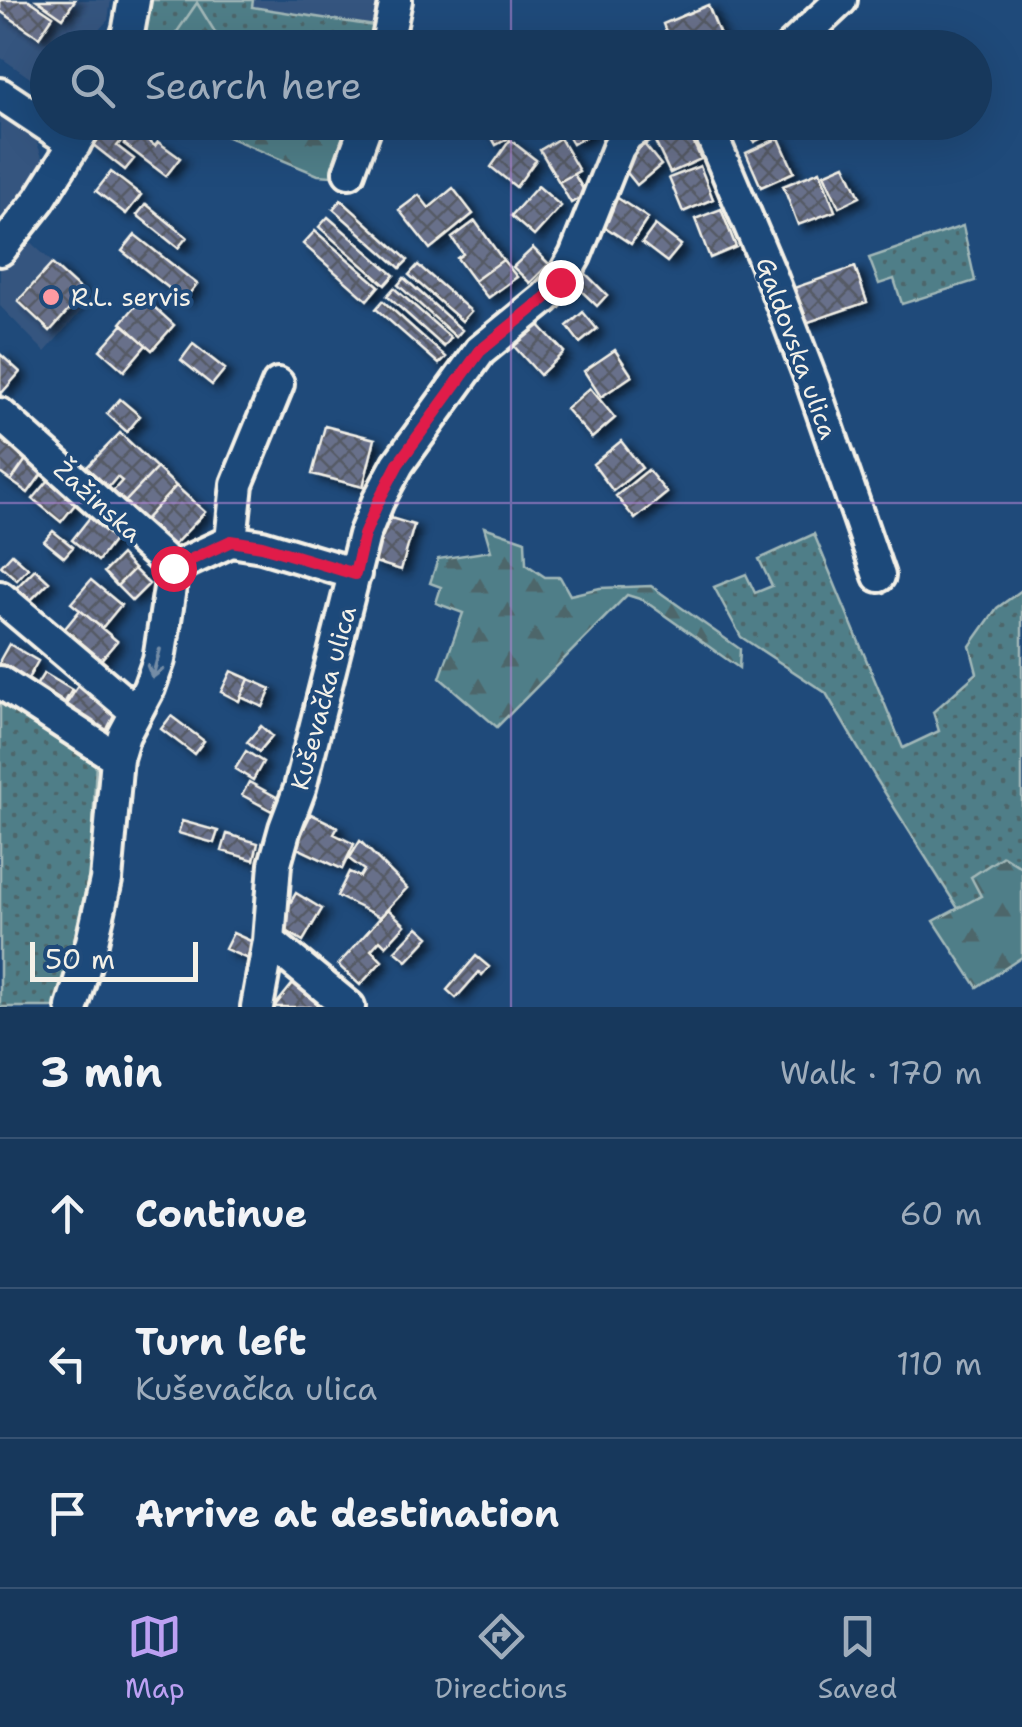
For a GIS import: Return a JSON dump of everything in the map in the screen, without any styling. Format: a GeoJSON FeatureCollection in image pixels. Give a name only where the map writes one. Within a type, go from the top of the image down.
{"type":"FeatureCollection","features":[{"type":"Feature","properties":{"kind":"street"},"geometry":{"type":"LineString","coordinates":[[127,30],[134,0]]}},
{"type":"Feature","properties":{"kind":"street"},"geometry":{"type":"LineString","coordinates":[[390,30],[396,0]]}},
{"type":"Feature","properties":{"kind":"street"},"geometry":{"type":"LineString","coordinates":[[809,30],[841,0]]}},
{"type":"Feature","properties":{"kind":"street"},"geometry":{"type":"LineString","coordinates":[[0,94],[30,109]]}},
{"type":"Feature","properties":{"kind":"street"},"geometry":{"type":"LineString","coordinates":[[0,250],[40,199],[77,140]]}},
{"type":"Feature","properties":{"kind":"street"},"geometry":{"type":"LineString","coordinates":[[349,172],[361,140]]}},
{"type":"Feature","properties":{"kind":"street","name":"Kuševačka ulica"},"geometry":{"type":"LineString","coordinates":[[257,1007],[269,941],[275,864],[300,788],[364,535],[398,464],[480,351],[560,282],[575,256],[624,140]]}},
{"type":"Feature","properties":{"kind":"street","name":"Galdovska ulica"},"geometry":{"type":"LineString","coordinates":[[714,140],[770,273],[879,576]]}},
{"type":"Feature","properties":{"kind":"street"},"geometry":{"type":"LineString","coordinates":[[231,541],[237,484],[278,384]]}},
{"type":"Feature","properties":{"kind":"street","name":"Žažinska"},"geometry":{"type":"LineString","coordinates":[[0,414],[173,568]]}},
{"type":"Feature","properties":{"kind":"street"},"geometry":{"type":"LineString","coordinates":[[72,1007],[106,880],[118,758],[124,735],[150,688],[173,568],[231,541],[262,546],[355,574]]}},
{"type":"Feature","properties":{"kind":"street"},"geometry":{"type":"LineString","coordinates":[[0,597],[136,712]]}},
{"type":"Feature","properties":{"kind":"street"},"geometry":{"type":"LineString","coordinates":[[0,682],[118,758]]}},
{"type":"Feature","properties":{"kind":"street"},"geometry":{"type":"LineString","coordinates":[[269,941],[349,1007]]}},
{"type":"Feature","properties":{"kind":"shaded area"},"geometry":{"type":"Polygon","coordinates":[[[0,0],[111,0],[108,20],[99,30],[30,30],[30,78],[0,57],[0,0]]]}},
{"type":"Feature","properties":{"kind":"shaded area"},"geometry":{"type":"Polygon","coordinates":[[[253,0],[389,0],[385,17],[374,26],[252,7],[253,0]]]}},
{"type":"Feature","properties":{"kind":"shaded area"},"geometry":{"type":"Polygon","coordinates":[[[0,115],[30,134],[30,140],[36,140],[45,166],[40,180],[0,228],[0,115]]]}},
{"type":"Feature","properties":{"kind":"shaded area"},"geometry":{"type":"Polygon","coordinates":[[[27,239],[92,299],[45,352],[0,306],[0,267],[27,239]]]}},
{"type":"Feature","properties":{"kind":"green space"},"geometry":{"type":"Polygon","coordinates":[[[148,0],[253,0],[252,7],[374,26],[376,30],[213,30],[197,3],[179,30],[141,30],[148,0]]]}},
{"type":"Feature","properties":{"kind":"green space"},"geometry":{"type":"Polygon","coordinates":[[[197,3],[214,30],[178,30],[197,3]]]}},
{"type":"Feature","properties":{"kind":"green space"},"geometry":{"type":"Polygon","coordinates":[[[235,140],[350,140],[342,166],[332,176],[318,175],[235,140]]]}},
{"type":"Feature","properties":{"kind":"green space"},"geometry":{"type":"Polygon","coordinates":[[[963,226],[975,281],[902,304],[894,279],[879,284],[869,258],[963,226]]]}},
{"type":"Feature","properties":{"kind":"green space"},"geometry":{"type":"Polygon","coordinates":[[[484,527],[525,541],[526,564],[545,577],[560,577],[570,595],[600,588],[651,586],[740,649],[739,668],[643,600],[627,595],[497,727],[440,678],[463,613],[436,603],[441,587],[430,583],[438,559],[491,551],[484,527]]]}},
{"type":"Feature","properties":{"kind":"green space"},"geometry":{"type":"Polygon","coordinates":[[[814,534],[903,748],[939,731],[933,712],[977,673],[970,646],[997,608],[1022,590],[1022,868],[1003,856],[982,895],[959,910],[826,693],[741,637],[714,587],[746,574],[755,593],[772,586],[759,559],[814,534]]]}},
{"type":"Feature","properties":{"kind":"green space"},"geometry":{"type":"Polygon","coordinates":[[[0,699],[96,762],[91,867],[58,1007],[0,1007],[0,699]]]}},
{"type":"Feature","properties":{"kind":"green space"},"geometry":{"type":"Polygon","coordinates":[[[1003,856],[1022,868],[1022,957],[977,987],[934,921],[981,896],[971,877],[1003,856]]]}},
{"type":"Feature","properties":{"kind":"building"},"geometry":{"type":"Polygon","coordinates":[[[0,0],[29,0],[53,16],[44,30],[30,31],[0,11],[0,0]]]}},
{"type":"Feature","properties":{"kind":"building"},"geometry":{"type":"Polygon","coordinates":[[[37,0],[75,0],[63,18],[37,0]]]}},
{"type":"Feature","properties":{"kind":"building"},"geometry":{"type":"Polygon","coordinates":[[[708,5],[718,30],[665,30],[663,24],[708,5]]]}},
{"type":"Feature","properties":{"kind":"building"},"geometry":{"type":"Polygon","coordinates":[[[95,140],[122,140],[117,146],[134,159],[125,170],[92,144],[95,140]]]}},
{"type":"Feature","properties":{"kind":"building"},"geometry":{"type":"Polygon","coordinates":[[[127,140],[147,140],[155,146],[158,142],[180,158],[166,176],[124,144],[127,140]]]}},
{"type":"Feature","properties":{"kind":"building"},"geometry":{"type":"Polygon","coordinates":[[[510,140],[536,160],[516,187],[491,167],[510,140]]]}},
{"type":"Feature","properties":{"kind":"building"},"geometry":{"type":"Polygon","coordinates":[[[561,140],[579,171],[559,182],[540,150],[561,140]]]}},
{"type":"Feature","properties":{"kind":"building"},"geometry":{"type":"Polygon","coordinates":[[[654,140],[692,140],[701,159],[670,173],[654,140]]]}},
{"type":"Feature","properties":{"kind":"building"},"geometry":{"type":"Polygon","coordinates":[[[780,140],[794,172],[761,187],[746,153],[780,140]]]}},
{"type":"Feature","properties":{"kind":"building"},"geometry":{"type":"Polygon","coordinates":[[[644,144],[661,165],[637,185],[620,164],[644,144]]]}},
{"type":"Feature","properties":{"kind":"building"},"geometry":{"type":"Polygon","coordinates":[[[845,165],[860,197],[839,207],[824,174],[845,165]]]}},
{"type":"Feature","properties":{"kind":"building"},"geometry":{"type":"Polygon","coordinates":[[[700,166],[713,199],[683,212],[669,178],[700,166]]]}},
{"type":"Feature","properties":{"kind":"building"},"geometry":{"type":"Polygon","coordinates":[[[820,171],[835,211],[798,225],[783,186],[820,171]]]}},
{"type":"Feature","properties":{"kind":"building"},"geometry":{"type":"Polygon","coordinates":[[[111,172],[141,195],[126,214],[96,191],[111,172]]]}},
{"type":"Feature","properties":{"kind":"building"},"geometry":{"type":"Polygon","coordinates":[[[574,174],[586,194],[571,203],[559,182],[574,174]]]}},
{"type":"Feature","properties":{"kind":"building"},"geometry":{"type":"Polygon","coordinates":[[[538,186],[561,206],[534,236],[511,216],[538,186]]]}},
{"type":"Feature","properties":{"kind":"building"},"geometry":{"type":"Polygon","coordinates":[[[453,188],[473,214],[430,249],[399,210],[419,195],[429,208],[453,188]]]}},
{"type":"Feature","properties":{"kind":"building"},"geometry":{"type":"Polygon","coordinates":[[[613,195],[648,218],[631,244],[596,221],[613,195]]]}},
{"type":"Feature","properties":{"kind":"building"},"geometry":{"type":"Polygon","coordinates":[[[341,200],[408,260],[400,268],[333,209],[341,200]]]}},
{"type":"Feature","properties":{"kind":"building"},"geometry":{"type":"Polygon","coordinates":[[[146,204],[187,237],[178,248],[137,215],[146,204]]]}},
{"type":"Feature","properties":{"kind":"building"},"geometry":{"type":"Polygon","coordinates":[[[721,209],[736,247],[710,258],[695,219],[721,209]]]}},
{"type":"Feature","properties":{"kind":"building"},"geometry":{"type":"Polygon","coordinates":[[[328,217],[394,275],[385,285],[319,227],[328,217]]]}},
{"type":"Feature","properties":{"kind":"building"},"geometry":{"type":"Polygon","coordinates":[[[475,221],[503,260],[474,281],[457,258],[463,254],[452,238],[475,221]]]}},
{"type":"Feature","properties":{"kind":"building"},"geometry":{"type":"Polygon","coordinates":[[[655,225],[681,245],[667,262],[642,243],[655,225]]]}},
{"type":"Feature","properties":{"kind":"building"},"geometry":{"type":"Polygon","coordinates":[[[315,231],[379,286],[367,300],[303,244],[315,231]]]}},
{"type":"Feature","properties":{"kind":"building"},"geometry":{"type":"Polygon","coordinates":[[[135,235],[197,284],[184,300],[122,251],[135,235]]]}},
{"type":"Feature","properties":{"kind":"building"},"geometry":{"type":"Polygon","coordinates":[[[533,248],[549,264],[530,283],[513,267],[533,248]]]}},
{"type":"Feature","properties":{"kind":"building"},"geometry":{"type":"Polygon","coordinates":[[[503,260],[517,277],[488,298],[474,281],[503,260]]]}},
{"type":"Feature","properties":{"kind":"building","name":"R.L. servis"},"geometry":{"type":"Polygon","coordinates":[[[52,264],[84,293],[50,331],[18,301],[52,264]]]}},
{"type":"Feature","properties":{"kind":"building"},"geometry":{"type":"Polygon","coordinates":[[[418,265],[471,311],[462,321],[409,275],[418,265]]]}},
{"type":"Feature","properties":{"kind":"building"},"geometry":{"type":"Polygon","coordinates":[[[855,267],[867,302],[803,324],[791,289],[855,267]]]}},
{"type":"Feature","properties":{"kind":"building"},"geometry":{"type":"Polygon","coordinates":[[[584,272],[607,295],[597,306],[573,283],[584,272]]]}},
{"type":"Feature","properties":{"kind":"building"},"geometry":{"type":"Polygon","coordinates":[[[404,278],[462,330],[456,337],[398,285],[404,278]]]}},
{"type":"Feature","properties":{"kind":"building"},"geometry":{"type":"Polygon","coordinates":[[[394,288],[451,338],[444,347],[387,296],[394,288]]]}},
{"type":"Feature","properties":{"kind":"building"},"geometry":{"type":"Polygon","coordinates":[[[143,297],[174,325],[152,350],[121,323],[143,297]]]}},
{"type":"Feature","properties":{"kind":"building"},"geometry":{"type":"Polygon","coordinates":[[[383,301],[446,357],[439,364],[376,309],[383,301]]]}},
{"type":"Feature","properties":{"kind":"building"},"geometry":{"type":"Polygon","coordinates":[[[583,312],[597,329],[580,343],[567,326],[583,312]]]}},
{"type":"Feature","properties":{"kind":"building"},"geometry":{"type":"Polygon","coordinates":[[[535,321],[564,352],[540,375],[512,344],[535,321]]]}},
{"type":"Feature","properties":{"kind":"building"},"geometry":{"type":"Polygon","coordinates":[[[123,324],[146,345],[124,371],[100,350],[123,324]]]}},
{"type":"Feature","properties":{"kind":"building"},"geometry":{"type":"Polygon","coordinates":[[[193,344],[225,369],[212,385],[181,360],[193,344]]]}},
{"type":"Feature","properties":{"kind":"building"},"geometry":{"type":"Polygon","coordinates":[[[615,350],[632,376],[601,397],[584,371],[615,350]]]}},
{"type":"Feature","properties":{"kind":"building"},"geometry":{"type":"Polygon","coordinates":[[[0,354],[20,372],[0,395],[0,354]]]}},
{"type":"Feature","properties":{"kind":"building"},"geometry":{"type":"Polygon","coordinates":[[[590,388],[615,418],[592,438],[566,409],[590,388]]]}},
{"type":"Feature","properties":{"kind":"building"},"geometry":{"type":"Polygon","coordinates":[[[120,399],[140,416],[127,432],[107,414],[120,399]]]}},
{"type":"Feature","properties":{"kind":"building"},"geometry":{"type":"Polygon","coordinates":[[[325,426],[375,439],[363,487],[312,474],[325,426]]]}},
{"type":"Feature","properties":{"kind":"building"},"geometry":{"type":"Polygon","coordinates":[[[120,433],[157,468],[125,502],[113,491],[122,481],[117,477],[107,489],[85,469],[120,433]]]}},
{"type":"Feature","properties":{"kind":"building"},"geometry":{"type":"Polygon","coordinates":[[[0,438],[27,458],[11,481],[0,473],[0,438]]]}},
{"type":"Feature","properties":{"kind":"building"},"geometry":{"type":"Polygon","coordinates":[[[621,441],[642,468],[613,491],[593,464],[621,441]]]}},
{"type":"Feature","properties":{"kind":"building"},"geometry":{"type":"Polygon","coordinates":[[[29,455],[46,468],[28,493],[11,481],[29,455]]]}},
{"type":"Feature","properties":{"kind":"building"},"geometry":{"type":"Polygon","coordinates":[[[157,468],[176,486],[144,521],[125,502],[157,468]]]}},
{"type":"Feature","properties":{"kind":"building"},"geometry":{"type":"Polygon","coordinates":[[[648,470],[667,493],[635,519],[616,496],[648,470]]]}},
{"type":"Feature","properties":{"kind":"building"},"geometry":{"type":"Polygon","coordinates":[[[54,474],[81,497],[61,522],[33,499],[54,474]]]}},
{"type":"Feature","properties":{"kind":"building"},"geometry":{"type":"Polygon","coordinates":[[[176,486],[205,512],[172,547],[144,521],[176,486]]]}},
{"type":"Feature","properties":{"kind":"building"},"geometry":{"type":"Polygon","coordinates":[[[91,516],[117,536],[98,561],[72,540],[91,516]]]}},
{"type":"Feature","properties":{"kind":"building"},"geometry":{"type":"Polygon","coordinates":[[[384,516],[414,525],[401,570],[371,561],[384,516]]]}},
{"type":"Feature","properties":{"kind":"building"},"geometry":{"type":"Polygon","coordinates":[[[53,531],[73,547],[64,557],[44,541],[53,531]]]}},
{"type":"Feature","properties":{"kind":"building"},"geometry":{"type":"Polygon","coordinates":[[[12,554],[28,568],[17,580],[1,566],[12,554]]]}},
{"type":"Feature","properties":{"kind":"building"},"geometry":{"type":"Polygon","coordinates":[[[121,555],[134,569],[117,586],[104,572],[121,555]]]}},
{"type":"Feature","properties":{"kind":"building"},"geometry":{"type":"Polygon","coordinates":[[[35,569],[49,582],[28,603],[14,590],[35,569]]]}},
{"type":"Feature","properties":{"kind":"building"},"geometry":{"type":"Polygon","coordinates":[[[134,569],[149,584],[132,601],[117,586],[134,569]]]}},
{"type":"Feature","properties":{"kind":"building"},"geometry":{"type":"Polygon","coordinates":[[[91,580],[121,605],[102,628],[71,603],[91,580]]]}},
{"type":"Feature","properties":{"kind":"building"},"geometry":{"type":"Polygon","coordinates":[[[80,610],[117,641],[94,668],[57,638],[80,610]]]}},
{"type":"Feature","properties":{"kind":"building"},"geometry":{"type":"Polygon","coordinates":[[[9,644],[38,661],[25,684],[0,669],[0,660],[9,644]]]}},
{"type":"Feature","properties":{"kind":"building"},"geometry":{"type":"Polygon","coordinates":[[[231,671],[249,679],[239,701],[221,692],[231,671]]]}},
{"type":"Feature","properties":{"kind":"building"},"geometry":{"type":"Polygon","coordinates":[[[44,673],[72,690],[61,709],[32,692],[44,673]]]}},
{"type":"Feature","properties":{"kind":"building"},"geometry":{"type":"Polygon","coordinates":[[[249,679],[271,689],[263,707],[241,697],[249,679]]]}},
{"type":"Feature","properties":{"kind":"building"},"geometry":{"type":"Polygon","coordinates":[[[78,686],[121,712],[106,737],[62,711],[78,686]]]}},
{"type":"Feature","properties":{"kind":"building"},"geometry":{"type":"Polygon","coordinates":[[[171,716],[204,741],[194,754],[161,729],[171,716]]]}},
{"type":"Feature","properties":{"kind":"building"},"geometry":{"type":"Polygon","coordinates":[[[261,726],[272,736],[259,752],[247,742],[261,726]]]}},
{"type":"Feature","properties":{"kind":"building"},"geometry":{"type":"Polygon","coordinates":[[[246,751],[263,762],[253,780],[235,769],[246,751]]]}},
{"type":"Feature","properties":{"kind":"building"},"geometry":{"type":"Polygon","coordinates":[[[249,782],[280,799],[272,811],[242,795],[249,782]]]}},
{"type":"Feature","properties":{"kind":"building"},"geometry":{"type":"Polygon","coordinates":[[[311,814],[338,827],[334,834],[354,844],[342,869],[295,847],[311,814]]]}},
{"type":"Feature","properties":{"kind":"building"},"geometry":{"type":"Polygon","coordinates":[[[182,821],[218,831],[214,843],[178,833],[182,821]]]}},
{"type":"Feature","properties":{"kind":"building"},"geometry":{"type":"Polygon","coordinates":[[[227,834],[258,843],[254,860],[222,851],[227,834]]]}},
{"type":"Feature","properties":{"kind":"building"},"geometry":{"type":"Polygon","coordinates":[[[360,841],[407,888],[380,917],[337,896],[349,872],[360,877],[364,870],[349,859],[360,841]]]}},
{"type":"Feature","properties":{"kind":"building"},"geometry":{"type":"Polygon","coordinates":[[[296,893],[322,909],[303,941],[277,925],[296,893]]]}},
{"type":"Feature","properties":{"kind":"building"},"geometry":{"type":"Polygon","coordinates":[[[388,909],[405,925],[386,946],[380,940],[371,950],[382,961],[360,985],[338,965],[388,909]]]}},
{"type":"Feature","properties":{"kind":"building"},"geometry":{"type":"Polygon","coordinates":[[[418,927],[429,937],[407,961],[395,951],[418,927]]]}},
{"type":"Feature","properties":{"kind":"building"},"geometry":{"type":"Polygon","coordinates":[[[233,933],[255,943],[248,959],[225,949],[233,933]]]}},
{"type":"Feature","properties":{"kind":"building"},"geometry":{"type":"Polygon","coordinates":[[[476,956],[489,967],[482,975],[479,972],[456,998],[447,990],[476,956]]]}},
{"type":"Feature","properties":{"kind":"building"},"geometry":{"type":"Polygon","coordinates":[[[294,982],[318,1003],[315,1007],[274,1007],[294,982]]]}},
{"type":"Feature","properties":{"kind":"place","name":"R.L. servis"},"geometry":{"type":"Point","coordinates":[51,297]}},
{"type":"Feature","properties":{"kind":"route"},"geometry":{"type":"LineString","coordinates":[[173,568],[231,541],[262,546],[355,574],[364,535],[398,464],[480,351],[523,318],[560,282]]}}]}
